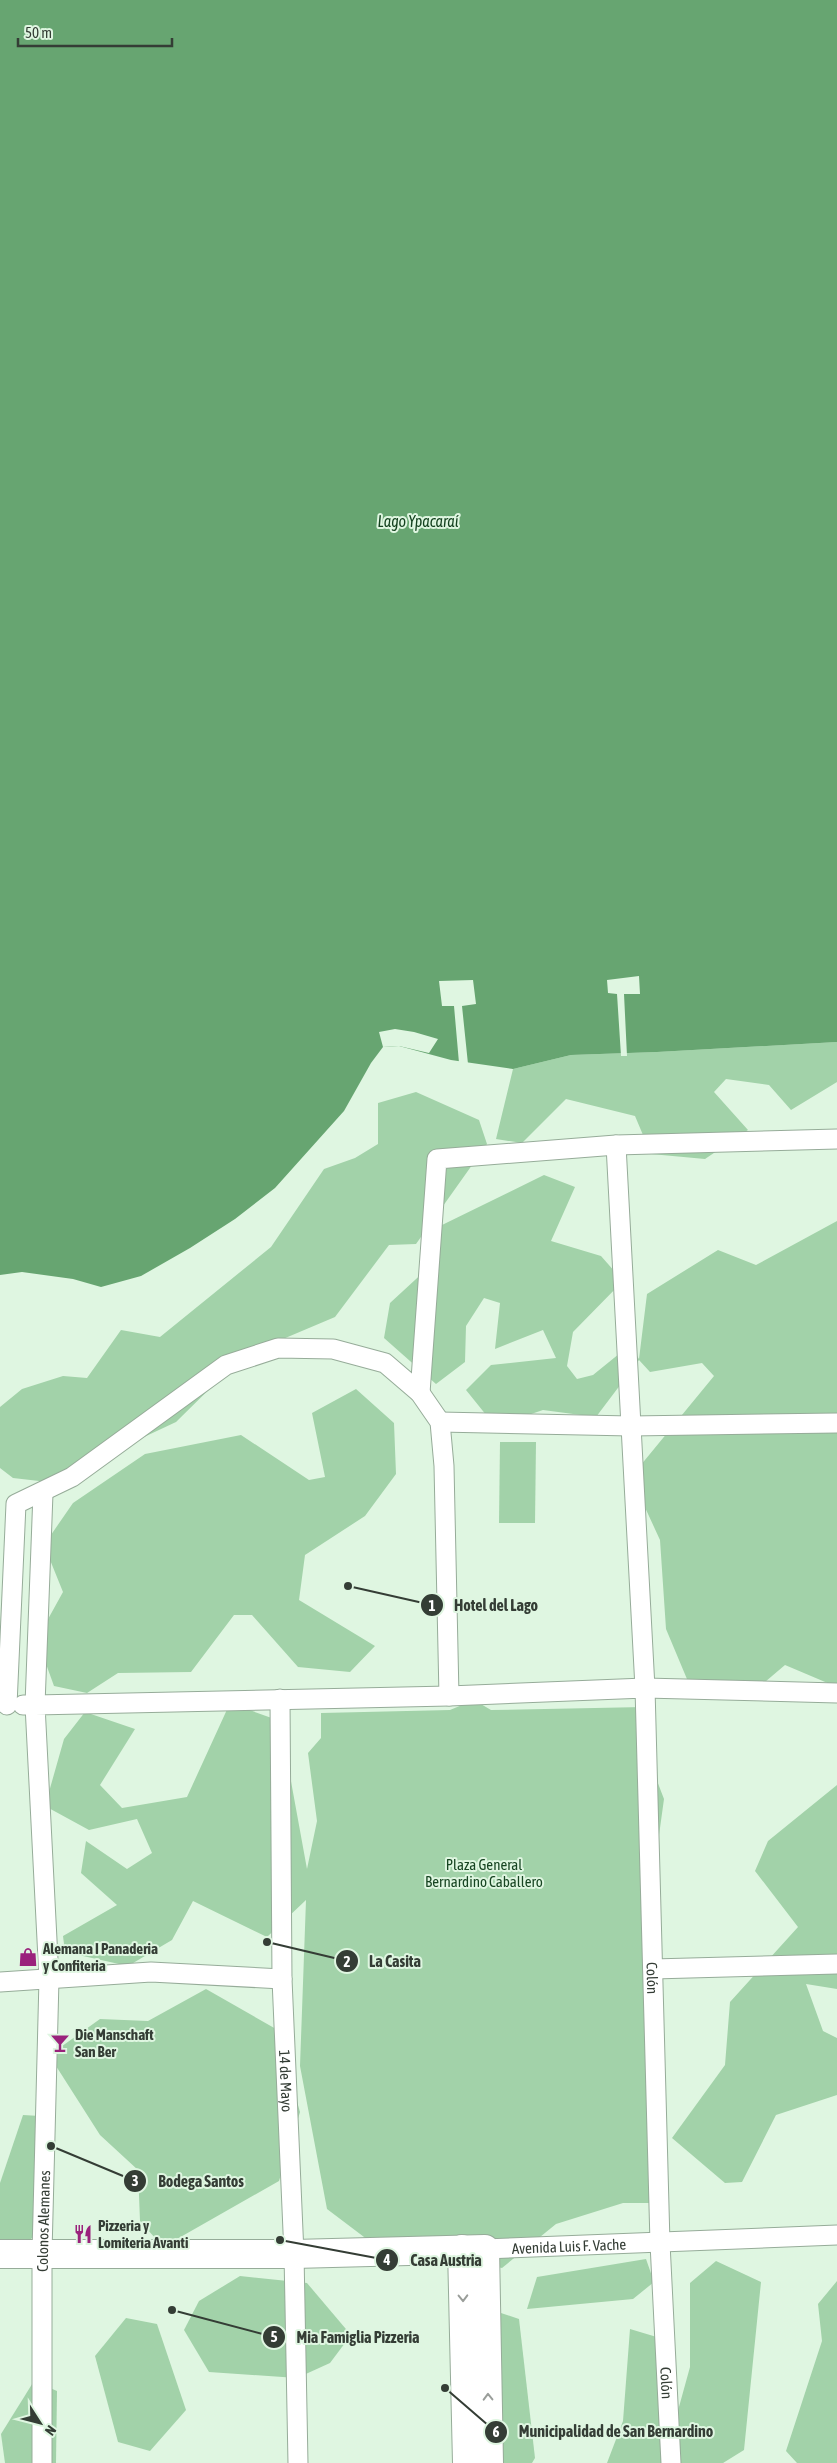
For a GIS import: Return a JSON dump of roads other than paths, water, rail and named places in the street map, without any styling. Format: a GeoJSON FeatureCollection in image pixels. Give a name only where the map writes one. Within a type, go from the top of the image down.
{"type":"FeatureCollection","features":[{"type":"Feature","properties":{"kind":"street"},"geometry":{"type":"LineString","coordinates":[[420,1393],[437,1158],[616,1145],[837,1139]]}},
{"type":"Feature","properties":{"kind":"street","name":"Colón"},"geometry":{"type":"LineString","coordinates":[[616,1145],[645,1688],[660,2243],[671,2463]]}},
{"type":"Feature","properties":{"kind":"street"},"geometry":{"type":"LineString","coordinates":[[449,1696],[444,1466],[440,1422],[420,1393],[385,1363],[333,1349],[278,1348],[226,1365],[72,1477],[43,1493],[16,1504],[4,1705],[449,1696],[645,1688],[837,1693]]}},
{"type":"Feature","properties":{"kind":"street"},"geometry":{"type":"LineString","coordinates":[[440,1422],[631,1426],[837,1423]]}},
{"type":"Feature","properties":{"kind":"street","name":"Colonos Alemanes"},"geometry":{"type":"LineString","coordinates":[[42,2463],[42,2253],[49,1979],[35,1705],[43,1493]]}},
{"type":"Feature","properties":{"kind":"street","name":"14 de Mayo"},"geometry":{"type":"LineString","coordinates":[[280,1699],[282,1978],[294,2254],[298,2463]]}},
{"type":"Feature","properties":{"kind":"street"},"geometry":{"type":"LineString","coordinates":[[653,1969],[837,1964]]}},
{"type":"Feature","properties":{"kind":"street"},"geometry":{"type":"LineString","coordinates":[[0,1982],[151,1972],[282,1978]]}},
{"type":"Feature","properties":{"kind":"street","name":"Avenida Luis F. Vache"},"geometry":{"type":"LineString","coordinates":[[0,2254],[294,2254],[660,2243],[837,2235]]}},
{"type":"Feature","properties":{"kind":"street"},"geometry":{"type":"LineString","coordinates":[[467,2463],[473,2249]]}},
{"type":"Feature","properties":{"kind":"street"},"geometry":{"type":"LineString","coordinates":[[473,2249],[489,2463]]}},
{"type":"Feature","properties":{"kind":"water","name":"Lago Ypacaraí"},"geometry":{"type":"Polygon","coordinates":[[[0,0],[837,0],[837,1042],[571,1055],[513,1069],[451,1060],[399,1046],[383,1047],[371,1063],[344,1111],[275,1188],[235,1219],[190,1248],[141,1276],[101,1287],[73,1279],[22,1272],[0,1275],[0,0]]]}},
{"type":"Feature","properties":{"kind":"place","name":"Hotel del Lago"},"geometry":{"type":"Point","coordinates":[348,1586]}},
{"type":"Feature","properties":{"kind":"place","name":"La Casita"},"geometry":{"type":"Point","coordinates":[267,1942]}},
{"type":"Feature","properties":{"kind":"place","name":"Alemana I Panaderia y Confiteria"},"geometry":{"type":"Point","coordinates":[28,1957]}},
{"type":"Feature","properties":{"kind":"place","name":"Die Manschaft San Ber"},"geometry":{"type":"Point","coordinates":[60,2043]}},
{"type":"Feature","properties":{"kind":"place","name":"Bodega Santos"},"geometry":{"type":"Point","coordinates":[51,2146]}},
{"type":"Feature","properties":{"kind":"place","name":"Pizzeria y Lomiteria Avanti"},"geometry":{"type":"Point","coordinates":[83,2234]}},
{"type":"Feature","properties":{"kind":"place","name":"Casa Austria"},"geometry":{"type":"Point","coordinates":[280,2240]}},
{"type":"Feature","properties":{"kind":"place","name":"Mia Famiglia Pizzeria"},"geometry":{"type":"Point","coordinates":[172,2310]}},
{"type":"Feature","properties":{"kind":"place","name":"Municipalidad de San Bernardino"},"geometry":{"type":"Point","coordinates":[445,2388]}},
{"type":"Feature","properties":{"kind":"park label","name":"Plaza General Bernardino Caballero"},"geometry":{"type":"Point","coordinates":[484,1872]}}]}
